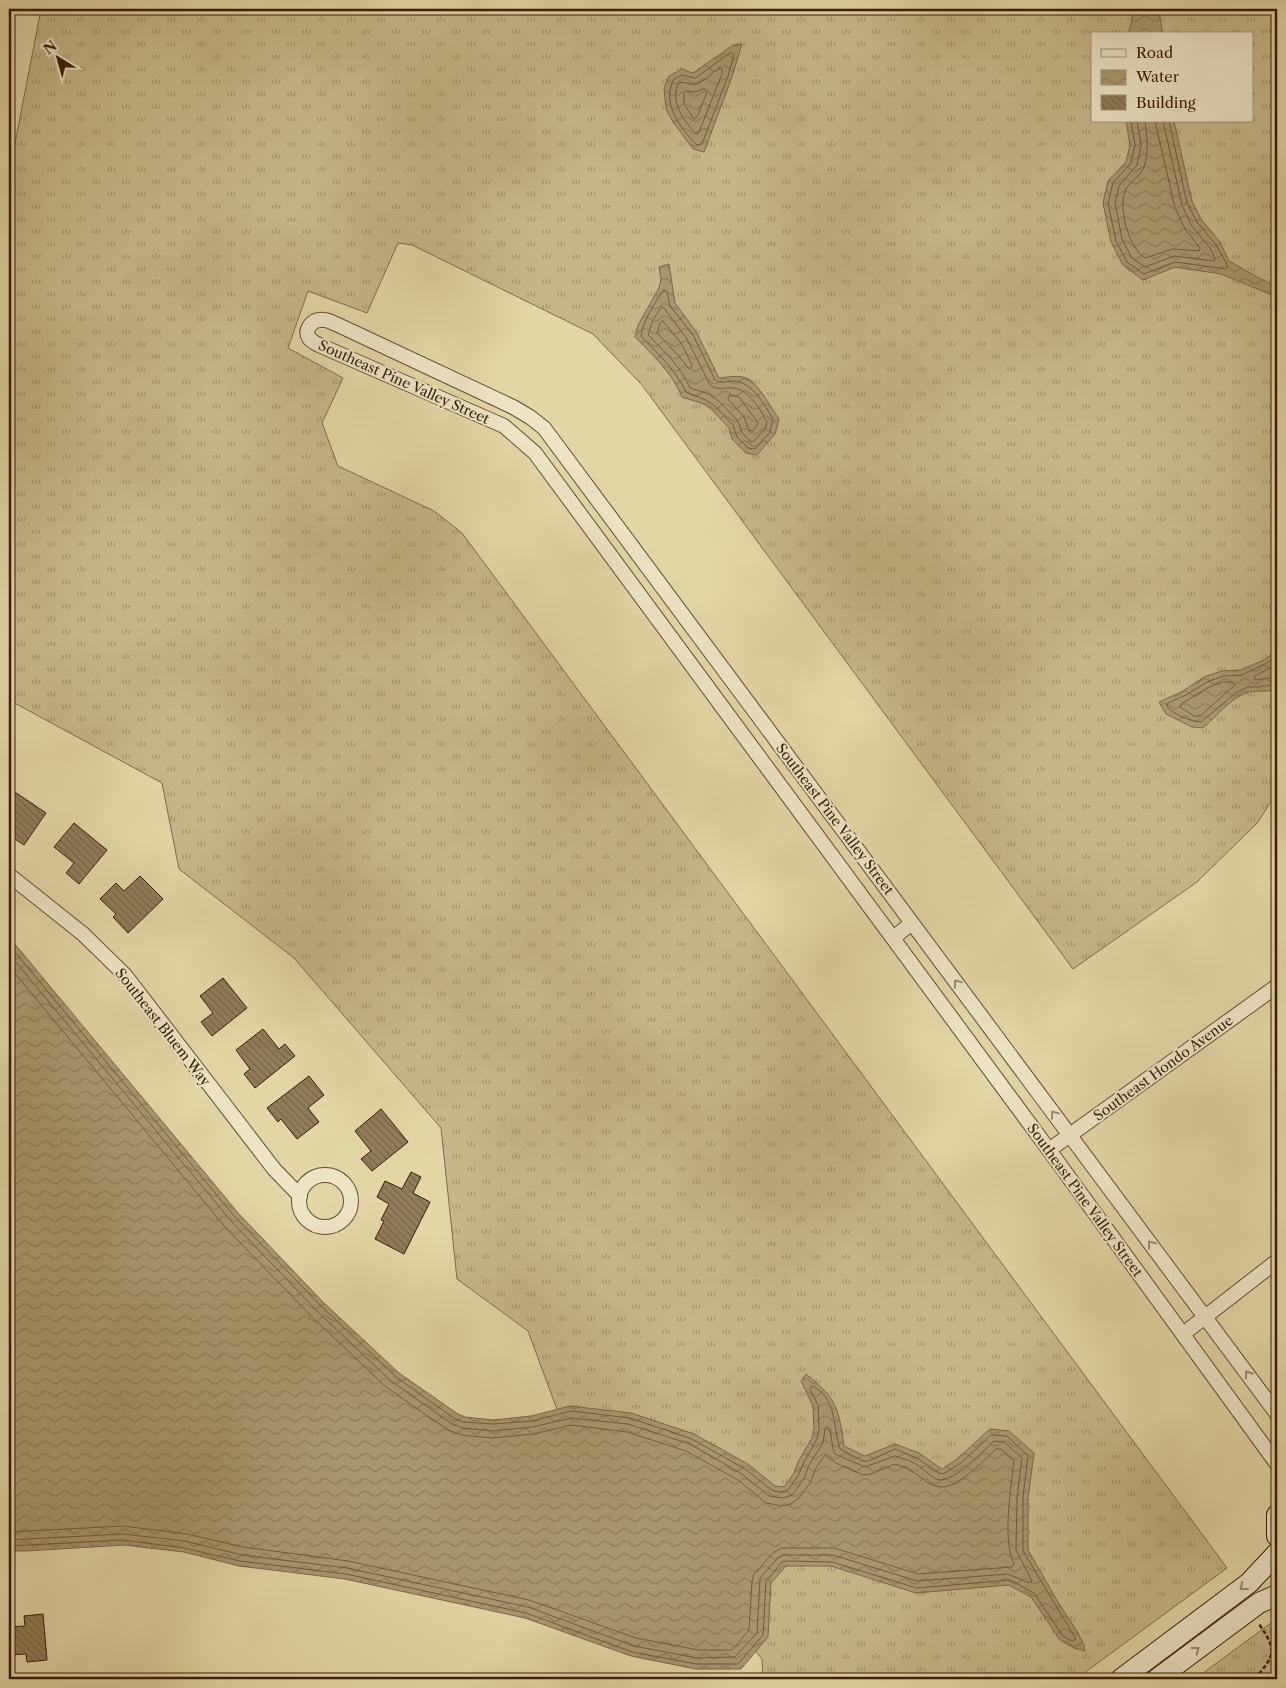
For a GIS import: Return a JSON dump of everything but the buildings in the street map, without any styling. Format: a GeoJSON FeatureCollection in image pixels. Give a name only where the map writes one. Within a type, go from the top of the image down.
{"type":"FeatureCollection","features":[{"type":"Feature","properties":{"kind":"street","name":"Southeast Pine Valley Street"},"geometry":{"type":"LineString","coordinates":[[1277,1414],[544,428],[530,417],[505,404],[336,324],[325,320],[317,320],[307,329],[307,336],[310,340],[504,426],[535,453],[1049,1150],[1277,1464]]}},
{"type":"Feature","properties":{"kind":"street"},"geometry":{"type":"LineString","coordinates":[[582,516],[596,498]]}},
{"type":"Feature","properties":{"kind":"street"},"geometry":{"type":"LineString","coordinates":[[739,729],[758,715]]}},
{"type":"Feature","properties":{"kind":"street","name":"Southeast Bluem Way"},"geometry":{"type":"LineString","coordinates":[[9,875],[83,934],[125,975],[274,1169],[300,1196]]}},
{"type":"Feature","properties":{"kind":"street"},"geometry":{"type":"LineString","coordinates":[[892,938],[912,923]]}},
{"type":"Feature","properties":{"kind":"street","name":"Southeast Hondo Avenue"},"geometry":{"type":"LineString","coordinates":[[1049,1150],[1277,986]]}},
{"type":"Feature","properties":{"kind":"street"},"geometry":{"type":"LineString","coordinates":[[1183,1334],[1277,1261]]}},
{"type":"Feature","properties":{"kind":"street"},"geometry":{"type":"LineString","coordinates":[[1277,1515],[1277,1536]]}},
{"type":"Feature","properties":{"kind":"street"},"geometry":{"type":"LineString","coordinates":[[1121,1679],[1249,1583],[1277,1553]]}},
{"type":"Feature","properties":{"kind":"street"},"geometry":{"type":"LineString","coordinates":[[1157,1679],[1250,1610],[1277,1595]]}},
{"type":"Feature","properties":{"kind":"path"},"geometry":{"type":"LineString","coordinates":[[1250,1610],[1272,1647],[1269,1661],[1255,1679]]}},
{"type":"Feature","properties":{"kind":"green space"},"geometry":{"type":"Polygon","coordinates":[[[41,9],[1277,9],[1277,792],[1258,822],[1197,882],[1073,969],[642,385],[593,334],[412,245],[398,243],[367,313],[308,291],[288,348],[343,378],[322,423],[338,466],[434,511],[462,533],[1227,1568],[1076,1679],[763,1679],[762,1659],[558,1412],[528,1331],[457,1279],[441,1128],[294,958],[179,869],[162,783],[9,700],[9,161],[12,159],[41,9]]]}},
{"type":"Feature","properties":{"kind":"green space"},"geometry":{"type":"Polygon","coordinates":[[[1271,1623],[1277,1630],[1277,1679],[1195,1679],[1271,1623]]]}},
{"type":"Feature","properties":{"kind":"water"},"geometry":{"type":"Polygon","coordinates":[[[1135,9],[1158,9],[1163,32],[1129,32],[1135,9]]]}},
{"type":"Feature","properties":{"kind":"water"},"geometry":{"type":"Polygon","coordinates":[[[742,44],[732,77],[704,152],[693,149],[666,109],[664,89],[669,76],[682,69],[693,73],[733,45],[742,44]]]}},
{"type":"Feature","properties":{"kind":"water"},"geometry":{"type":"Polygon","coordinates":[[[1126,122],[1174,122],[1192,201],[1201,219],[1220,242],[1229,261],[1277,287],[1277,297],[1221,274],[1175,267],[1143,280],[1123,265],[1111,242],[1103,203],[1108,181],[1126,162],[1130,145],[1126,122]]]}},
{"type":"Feature","properties":{"kind":"water"},"geometry":{"type":"Polygon","coordinates":[[[669,264],[675,303],[697,333],[719,378],[739,376],[750,380],[762,393],[779,419],[775,434],[757,455],[746,453],[732,439],[729,428],[704,404],[682,397],[667,372],[635,337],[638,325],[659,288],[661,280],[659,267],[669,264]]]}},
{"type":"Feature","properties":{"kind":"water"},"geometry":{"type":"Polygon","coordinates":[[[1277,653],[1277,688],[1269,691],[1250,692],[1240,696],[1203,728],[1192,727],[1166,714],[1159,702],[1183,691],[1204,677],[1222,671],[1240,670],[1277,653]]]}},
{"type":"Feature","properties":{"kind":"water"},"geometry":{"type":"Polygon","coordinates":[[[9,937],[239,1214],[324,1303],[399,1373],[458,1414],[465,1417],[493,1420],[531,1416],[570,1406],[631,1413],[694,1434],[748,1464],[775,1486],[784,1487],[794,1473],[812,1438],[814,1429],[813,1406],[801,1381],[806,1374],[830,1397],[838,1413],[844,1446],[865,1456],[895,1444],[919,1453],[942,1469],[957,1459],[990,1429],[1009,1431],[1034,1453],[1028,1499],[1028,1550],[1078,1633],[1085,1651],[1074,1648],[1060,1640],[1031,1597],[1009,1585],[916,1593],[831,1566],[786,1566],[771,1583],[768,1637],[741,1669],[696,1669],[631,1656],[525,1618],[345,1579],[239,1566],[184,1552],[124,1545],[9,1551],[9,937]]]}}]}
